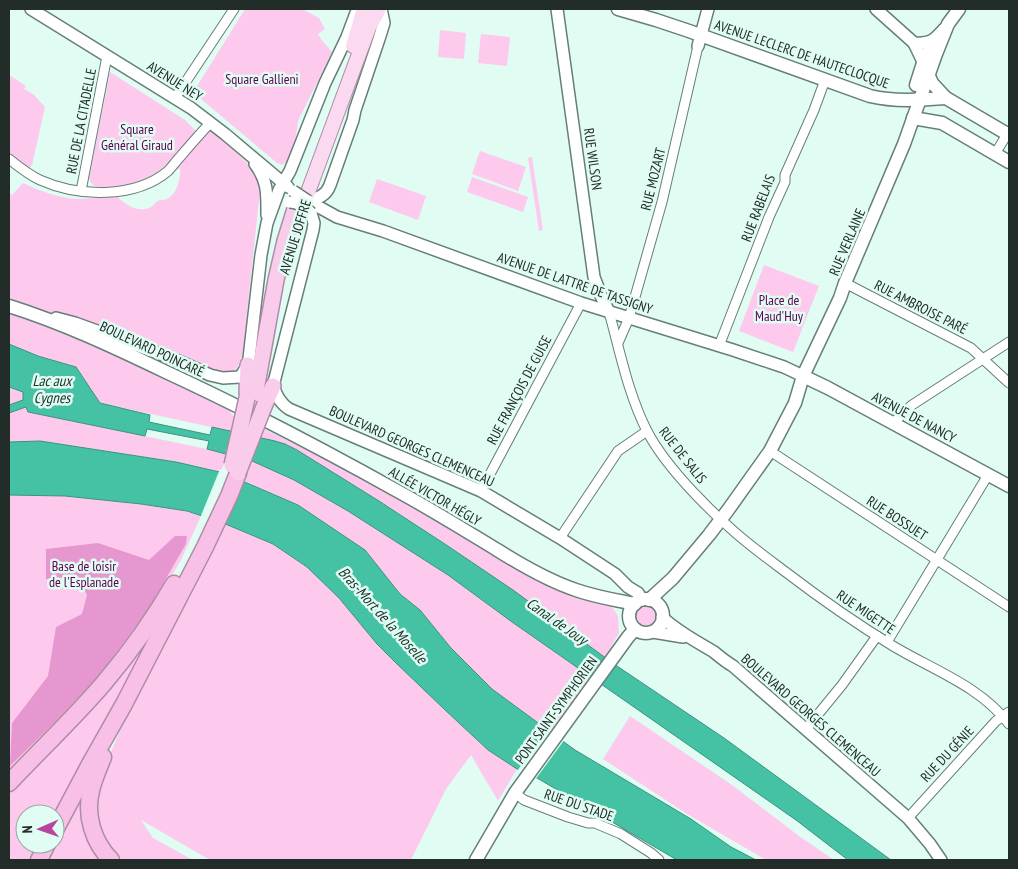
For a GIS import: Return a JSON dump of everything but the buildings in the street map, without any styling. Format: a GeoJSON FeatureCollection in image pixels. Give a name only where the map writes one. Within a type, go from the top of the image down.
{"type":"FeatureCollection","features":[{"type":"Feature","properties":{"kind":"highway","name":"AVENUE JOFFRE"},"geometry":{"type":"LineString","coordinates":[[255,404],[276,280],[285,241],[305,207]]}},
{"type":"Feature","properties":{"kind":"highway","name":"AVENUE JOFFRE"},"geometry":{"type":"LineString","coordinates":[[255,404],[281,284],[305,207]]}},
{"type":"Feature","properties":{"kind":"highway"},"geometry":{"type":"LineString","coordinates":[[248,365],[255,404]]}},
{"type":"Feature","properties":{"kind":"highway"},"geometry":{"type":"LineString","coordinates":[[65,811],[124,704],[201,545],[229,496],[235,469],[255,404],[272,386]]}},
{"type":"Feature","properties":{"kind":"highway"},"geometry":{"type":"LineString","coordinates":[[9,782],[104,684],[132,648],[201,545]]}},
{"type":"Feature","properties":{"kind":"highway"},"geometry":{"type":"LineString","coordinates":[[111,860],[98,844],[90,818],[89,804],[91,790],[124,704]]}},
{"type":"Feature","properties":{"kind":"main road","name":"AVENUE JOFFRE"},"geometry":{"type":"LineString","coordinates":[[305,207],[364,9]]}},
{"type":"Feature","properties":{"kind":"main road","name":"AVENUE JOFFRE"},"geometry":{"type":"LineString","coordinates":[[305,207],[370,27],[380,9]]}},
{"type":"Feature","properties":{"kind":"main road","name":"AVENUE LECLERC DE HAUTECLOCQUE"},"geometry":{"type":"LineString","coordinates":[[618,9],[656,20],[699,41],[870,96],[884,99],[915,100],[946,98]]}},
{"type":"Feature","properties":{"kind":"main road"},"geometry":{"type":"LineString","coordinates":[[926,68],[936,54],[948,24],[959,9]]}},
{"type":"Feature","properties":{"kind":"main road"},"geometry":{"type":"LineString","coordinates":[[934,41],[915,100],[910,109],[913,118],[942,123],[1009,162]]}},
{"type":"Feature","properties":{"kind":"main road"},"geometry":{"type":"LineString","coordinates":[[926,68],[932,83],[946,98],[1008,133]]}},
{"type":"Feature","properties":{"kind":"main road","name":"RUE VERLAINE"},"geometry":{"type":"LineString","coordinates":[[673,578],[721,520],[770,451],[795,403],[803,376],[840,298],[913,118]]}},
{"type":"Feature","properties":{"kind":"main road","name":"BOULEVARD POINCARÉ"},"geometry":{"type":"LineString","coordinates":[[9,306],[37,315],[140,360],[255,404]]}},
{"type":"Feature","properties":{"kind":"main road","name":"AVENUE DE NANCY"},"geometry":{"type":"LineString","coordinates":[[803,376],[822,384],[1009,486]]}},
{"type":"Feature","properties":{"kind":"main road","name":"ALLÉE VICTOR HÉGLY"},"geometry":{"type":"LineString","coordinates":[[255,404],[308,442],[405,495],[547,578],[575,590],[604,598],[642,601]]}},
{"type":"Feature","properties":{"kind":"main road"},"geometry":{"type":"LineString","coordinates":[[673,578],[657,629],[653,632],[644,633],[635,629],[629,617],[632,607],[673,578]]}},
{"type":"Feature","properties":{"kind":"main road","name":"ALLÉE VICTOR HÉGLY"},"geometry":{"type":"LineString","coordinates":[[604,598],[629,617]]}},
{"type":"Feature","properties":{"kind":"main road"},"geometry":{"type":"LineString","coordinates":[[642,601],[653,601],[661,612]]}},
{"type":"Feature","properties":{"kind":"main road","name":"PONT SAINT-SYMPHORIEN"},"geometry":{"type":"LineString","coordinates":[[476,860],[517,791],[635,629]]}},
{"type":"Feature","properties":{"kind":"street","name":"AVENUE NEY"},"geometry":{"type":"LineString","coordinates":[[31,9],[191,108],[283,183],[305,207]]}},
{"type":"Feature","properties":{"kind":"street"},"geometry":{"type":"LineString","coordinates":[[175,98],[234,9]]}},
{"type":"Feature","properties":{"kind":"street","name":"AVENUE JOFFRE"},"geometry":{"type":"LineString","coordinates":[[248,365],[261,255],[269,218],[279,190],[290,171],[325,83],[358,9]]}},
{"type":"Feature","properties":{"kind":"street","name":"AVENUE JOFFRE"},"geometry":{"type":"LineString","coordinates":[[272,386],[305,207],[327,192],[353,120],[384,22],[380,9]]}},
{"type":"Feature","properties":{"kind":"street","name":"RUE WILSON"},"geometry":{"type":"LineString","coordinates":[[557,9],[594,277],[609,312]]}},
{"type":"Feature","properties":{"kind":"street"},"geometry":{"type":"LineString","coordinates":[[699,41],[708,9]]}},
{"type":"Feature","properties":{"kind":"street"},"geometry":{"type":"LineString","coordinates":[[876,9],[914,43],[926,68]]}},
{"type":"Feature","properties":{"kind":"street"},"geometry":{"type":"LineString","coordinates":[[914,43],[924,44],[934,41],[948,24]]}},
{"type":"Feature","properties":{"kind":"street","name":"RUE MOZART"},"geometry":{"type":"LineString","coordinates":[[629,318],[662,202],[699,41]]}},
{"type":"Feature","properties":{"kind":"street","name":"RUE DE LA CITADELLE"},"geometry":{"type":"LineString","coordinates":[[81,191],[107,56]]}},
{"type":"Feature","properties":{"kind":"street","name":"RUE RABELAIS"},"geometry":{"type":"LineString","coordinates":[[719,346],[768,217],[785,182],[785,176],[825,80]]}},
{"type":"Feature","properties":{"kind":"street","name":"RUE DE LA CITADELLE"},"geometry":{"type":"LineString","coordinates":[[9,159],[25,172],[57,187],[107,193],[137,188],[168,171],[210,122]]}},
{"type":"Feature","properties":{"kind":"street"},"geometry":{"type":"LineString","coordinates":[[995,154],[1008,133]]}},
{"type":"Feature","properties":{"kind":"street"},"geometry":{"type":"LineString","coordinates":[[245,151],[265,179],[269,218]]}},
{"type":"Feature","properties":{"kind":"street"},"geometry":{"type":"LineString","coordinates":[[269,218],[280,205],[305,207]]}},
{"type":"Feature","properties":{"kind":"street","name":"AVENUE JOFFRE"},"geometry":{"type":"LineString","coordinates":[[305,207],[318,222],[328,217],[337,217]]}},
{"type":"Feature","properties":{"kind":"street","name":"AVENUE DE LATTRE DE TASSIGNY"},"geometry":{"type":"LineString","coordinates":[[305,207],[383,231],[581,303],[784,367],[803,376]]}},
{"type":"Feature","properties":{"kind":"street","name":"RUE AMBROISE PARÉ"},"geometry":{"type":"LineString","coordinates":[[845,283],[971,348],[1009,383]]}},
{"type":"Feature","properties":{"kind":"street","name":"RUE FRANÇOIS DE GUISE"},"geometry":{"type":"LineString","coordinates":[[480,491],[581,303]]}},
{"type":"Feature","properties":{"kind":"street","name":"RUE DE SALIS"},"geometry":{"type":"LineString","coordinates":[[609,312],[630,388],[647,431],[659,451],[679,476],[721,520]]}},
{"type":"Feature","properties":{"kind":"street","name":"BOULEVARD POINCARÉ"},"geometry":{"type":"LineString","coordinates":[[37,315],[75,323],[174,359],[210,375],[236,378],[240,376],[248,365]]}},
{"type":"Feature","properties":{"kind":"street"},"geometry":{"type":"LineString","coordinates":[[618,343],[629,318]]}},
{"type":"Feature","properties":{"kind":"street"},"geometry":{"type":"LineString","coordinates":[[893,423],[912,404],[1009,342]]}},
{"type":"Feature","properties":{"kind":"street","name":"BOULEVARD GEORGES CLEMENCEAU"},"geometry":{"type":"LineString","coordinates":[[272,386],[279,400],[289,409],[480,491],[560,538],[614,574],[628,587],[638,593],[642,601]]}},
{"type":"Feature","properties":{"kind":"street"},"geometry":{"type":"LineString","coordinates":[[560,538],[618,451],[647,431]]}},
{"type":"Feature","properties":{"kind":"street","name":"RUE BOSSUET"},"geometry":{"type":"LineString","coordinates":[[770,451],[1009,607]]}},
{"type":"Feature","properties":{"kind":"street"},"geometry":{"type":"LineString","coordinates":[[887,642],[988,475]]}},
{"type":"Feature","properties":{"kind":"street","name":"RUE MIGETTE"},"geometry":{"type":"LineString","coordinates":[[721,520],[765,556],[844,614],[887,642],[965,685],[1007,717]]}},
{"type":"Feature","properties":{"kind":"street","name":"BOULEVARD GEORGES CLEMENCEAU"},"geometry":{"type":"LineString","coordinates":[[661,612],[672,626],[733,666],[908,818],[941,860]]}},
{"type":"Feature","properties":{"kind":"street","name":"BOULEVARD GEORGES CLEMENCEAU"},"geometry":{"type":"LineString","coordinates":[[653,632],[692,639]]}},
{"type":"Feature","properties":{"kind":"street"},"geometry":{"type":"LineString","coordinates":[[806,729],[842,685],[877,636]]}},
{"type":"Feature","properties":{"kind":"street","name":"RUE DU GÉNIE"},"geometry":{"type":"LineString","coordinates":[[908,818],[996,721],[1007,717]]}},
{"type":"Feature","properties":{"kind":"street","name":"RUE DU STADE"},"geometry":{"type":"LineString","coordinates":[[517,791],[524,800],[560,814],[595,823],[621,834],[659,860]]}},
{"type":"Feature","properties":{"kind":"green space","name":"Square Gallieni"},"geometry":{"type":"Polygon","coordinates":[[[245,9],[302,9],[319,18],[325,29],[318,34],[332,52],[298,121],[295,144],[288,161],[282,165],[277,163],[195,94],[194,91],[245,9]]]}},
{"type":"Feature","properties":{"kind":"green space"},"geometry":{"type":"Polygon","coordinates":[[[440,30],[466,33],[464,59],[438,57],[440,30]]]}},
{"type":"Feature","properties":{"kind":"green space"},"geometry":{"type":"Polygon","coordinates":[[[481,34],[510,37],[507,66],[478,63],[481,34]]]}},
{"type":"Feature","properties":{"kind":"green space","name":"Square Général Giraud"},"geometry":{"type":"Polygon","coordinates":[[[110,72],[185,120],[196,131],[169,163],[148,178],[122,186],[98,187],[92,184],[89,178],[110,72]]]}},
{"type":"Feature","properties":{"kind":"green space"},"geometry":{"type":"Polygon","coordinates":[[[9,75],[26,86],[24,89],[33,94],[45,107],[32,165],[28,170],[9,156],[9,75]]]}},
{"type":"Feature","properties":{"kind":"green space"},"geometry":{"type":"Polygon","coordinates":[[[211,131],[214,131],[252,168],[259,182],[260,190],[243,351],[239,365],[234,371],[220,376],[9,302],[9,194],[12,195],[23,183],[65,198],[84,199],[116,195],[123,202],[136,209],[146,209],[160,200],[170,197],[178,185],[180,168],[178,170],[177,166],[211,131]]]}},
{"type":"Feature","properties":{"kind":"green space"},"geometry":{"type":"Polygon","coordinates":[[[480,151],[526,167],[518,191],[472,174],[480,151]]]}},
{"type":"Feature","properties":{"kind":"green space"},"geometry":{"type":"Polygon","coordinates":[[[532,157],[543,230],[539,231],[528,158],[532,157]]]}},
{"type":"Feature","properties":{"kind":"green space"},"geometry":{"type":"Polygon","coordinates":[[[472,177],[528,197],[523,212],[467,192],[472,177]]]}},
{"type":"Feature","properties":{"kind":"green space"},"geometry":{"type":"Polygon","coordinates":[[[377,179],[426,196],[418,220],[369,202],[377,179]]]}},
{"type":"Feature","properties":{"kind":"green space","name":"Place de Maud'Huy"},"geometry":{"type":"Polygon","coordinates":[[[764,265],[819,286],[793,352],[739,331],[764,265]]]}},
{"type":"Feature","properties":{"kind":"green space"},"geometry":{"type":"Polygon","coordinates":[[[9,310],[168,375],[229,408],[232,415],[248,421],[447,519],[547,578],[604,598],[618,616],[619,633],[605,657],[446,544],[372,496],[285,444],[100,403],[76,367],[38,356],[9,344],[9,310]]]}},
{"type":"Feature","properties":{"kind":"green space"},"geometry":{"type":"Polygon","coordinates":[[[9,384],[10,387],[23,392],[23,400],[29,412],[207,449],[227,455],[221,472],[176,462],[40,441],[9,442],[9,384]]]}},
{"type":"Feature","properties":{"kind":"green space"},"geometry":{"type":"Polygon","coordinates":[[[252,461],[294,480],[348,511],[448,575],[591,677],[551,732],[492,689],[451,648],[420,610],[400,594],[365,550],[298,505],[245,481],[252,461]]]}},
{"type":"Feature","properties":{"kind":"green space","name":"Base de loisir de l'Esplanade"},"geometry":{"type":"Polygon","coordinates":[[[9,495],[65,496],[141,504],[187,511],[201,516],[181,560],[155,604],[100,679],[9,775],[9,495]]]}},
{"type":"Feature","properties":{"kind":"green space"},"geometry":{"type":"Polygon","coordinates":[[[223,523],[273,544],[307,567],[339,598],[377,644],[444,709],[488,750],[517,769],[498,801],[471,755],[446,789],[411,860],[210,860],[141,820],[153,838],[193,860],[44,860],[48,854],[65,854],[65,821],[97,762],[104,769],[117,737],[176,614],[223,523]]]}},
{"type":"Feature","properties":{"kind":"green space"},"geometry":{"type":"Polygon","coordinates":[[[175,536],[187,536],[186,544],[147,611],[95,680],[10,766],[12,723],[48,676],[56,627],[82,614],[87,595],[78,576],[46,579],[46,549],[98,543],[149,560],[175,536]]]}},
{"type":"Feature","properties":{"kind":"green space"},"geometry":{"type":"Polygon","coordinates":[[[646,606],[653,609],[656,616],[653,623],[646,626],[639,623],[636,616],[639,609],[646,606]]]}},
{"type":"Feature","properties":{"kind":"green space"},"geometry":{"type":"Polygon","coordinates":[[[156,627],[64,804],[15,804],[15,854],[38,854],[35,860],[9,860],[9,790],[156,627]]]}},
{"type":"Feature","properties":{"kind":"green space"},"geometry":{"type":"Polygon","coordinates":[[[630,716],[732,785],[834,860],[766,860],[687,814],[603,759],[630,716]]]}},
{"type":"Feature","properties":{"kind":"water","name":"Lac aux Cygnes"},"geometry":{"type":"Polygon","coordinates":[[[9,344],[38,356],[76,367],[100,403],[150,415],[149,422],[210,435],[212,427],[275,441],[297,450],[379,501],[513,590],[614,664],[724,738],[891,860],[848,860],[796,820],[512,622],[448,575],[348,511],[294,480],[252,461],[207,449],[209,441],[147,429],[145,436],[28,412],[26,407],[9,413],[9,405],[23,400],[23,392],[9,387],[9,344]]]}},
{"type":"Feature","properties":{"kind":"water","name":"Bras-Mort de la Moselle"},"geometry":{"type":"Polygon","coordinates":[[[40,441],[176,462],[224,473],[298,505],[365,550],[400,594],[420,610],[451,648],[492,689],[575,750],[691,819],[731,847],[756,860],[677,860],[537,778],[517,769],[488,750],[396,663],[377,644],[339,598],[307,567],[273,544],[223,523],[187,511],[65,496],[9,495],[9,442],[40,441]]]}},
{"type":"Feature","properties":{"kind":"pier"},"geometry":{"type":"Polygon","coordinates":[[[220,469],[241,477],[221,525],[200,518],[220,469]]]}},
{"type":"Feature","properties":{"kind":"pier"},"geometry":{"type":"Polygon","coordinates":[[[549,728],[565,739],[535,780],[517,771],[549,728]]]}},
{"type":"Feature","properties":{"kind":"water label","name":"Canal de Jouy"},"geometry":{"type":"Point","coordinates":[557,621]}}]}
